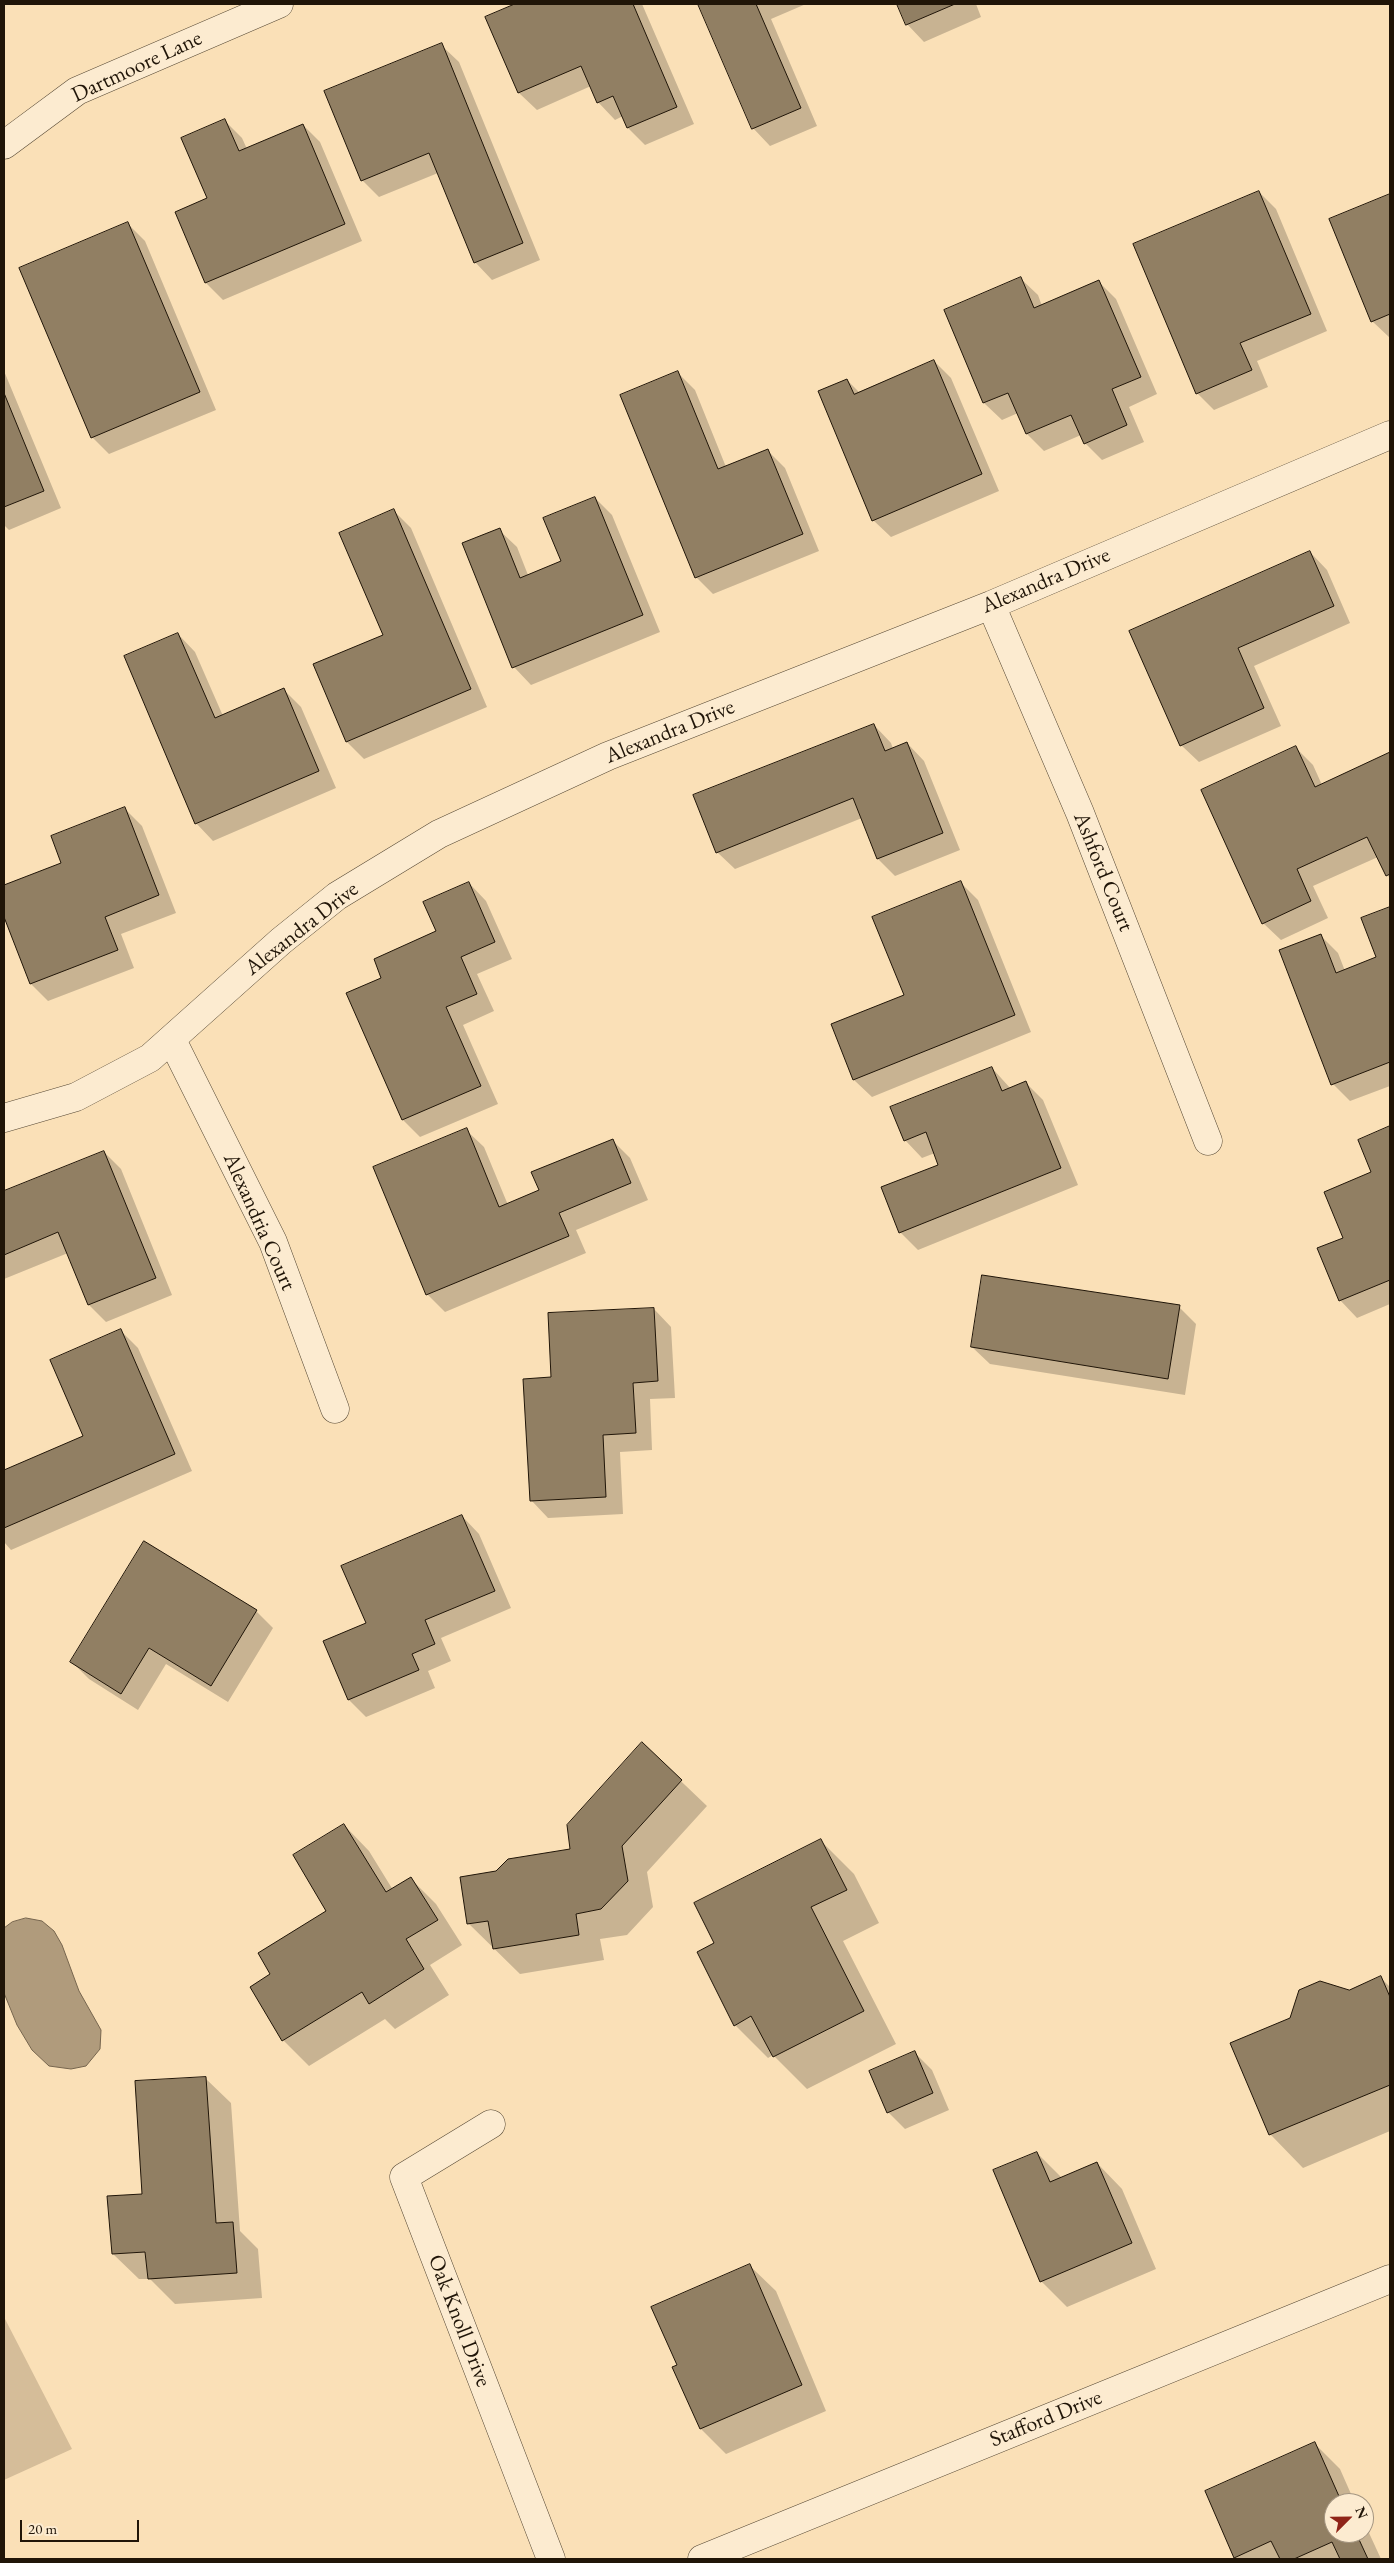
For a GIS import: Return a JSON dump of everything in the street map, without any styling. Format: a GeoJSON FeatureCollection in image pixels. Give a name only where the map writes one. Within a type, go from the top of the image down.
{"type":"FeatureCollection","features":[{"type":"Feature","properties":{"kind":"street","name":"Dartmoore Lane"},"geometry":{"type":"LineString","coordinates":[[4,145],[78,91],[279,4]]}},
{"type":"Feature","properties":{"kind":"street","name":"Alexandra Drive"},"geometry":{"type":"LineString","coordinates":[[4,1118],[76,1097],[150,1058],[281,941],[337,896],[439,834],[608,756],[992,605],[1390,435]]}},
{"type":"Feature","properties":{"kind":"street","name":"Ashford Court"},"geometry":{"type":"LineString","coordinates":[[992,605],[1080,813],[1208,1141]]}},
{"type":"Feature","properties":{"kind":"street","name":"Alexandria Court"},"geometry":{"type":"LineString","coordinates":[[172,1040],[273,1242],[335,1409]]}},
{"type":"Feature","properties":{"kind":"street","name":"Oak Knoll Drive"},"geometry":{"type":"LineString","coordinates":[[491,2124],[404,2177],[551,2559]]}},
{"type":"Feature","properties":{"kind":"street","name":"Stafford Drive"},"geometry":{"type":"LineString","coordinates":[[702,2559],[1390,2279]]}},
{"type":"Feature","properties":{"kind":"shaded area"},"geometry":{"type":"Polygon","coordinates":[[[26,1918],[42,1921],[54,1931],[62,1945],[79,1991],[101,2030],[100,2049],[86,2066],[71,2069],[49,2066],[32,2050],[17,2025],[4,1993],[4,1928],[12,1922],[26,1918]]]}},
{"type":"Feature","properties":{"kind":"shaded area"},"geometry":{"type":"Polygon","coordinates":[[[4,2317],[72,2449],[4,2480],[4,2317]]]}},
{"type":"Feature","properties":{"kind":"building"},"geometry":{"type":"Polygon","coordinates":[[[515,4],[633,4],[677,107],[627,128],[613,96],[597,103],[581,66],[518,93],[485,17],[515,4]]]}},
{"type":"Feature","properties":{"kind":"building"},"geometry":{"type":"Polygon","coordinates":[[[698,4],[756,4],[801,108],[752,129],[698,4]]]}},
{"type":"Feature","properties":{"kind":"building"},"geometry":{"type":"Polygon","coordinates":[[[897,4],[955,4],[906,25],[897,4]]]}},
{"type":"Feature","properties":{"kind":"building"},"geometry":{"type":"Polygon","coordinates":[[[442,43],[523,243],[474,263],[429,153],[361,181],[324,91],[442,43]]]}},
{"type":"Feature","properties":{"kind":"building"},"geometry":{"type":"Polygon","coordinates":[[[225,119],[239,151],[303,124],[345,224],[205,283],[175,212],[207,198],[181,138],[225,119]]]}},
{"type":"Feature","properties":{"kind":"building"},"geometry":{"type":"Polygon","coordinates":[[[1259,191],[1311,314],[1240,343],[1252,370],[1196,394],[1133,244],[1259,191]]]}},
{"type":"Feature","properties":{"kind":"building"},"geometry":{"type":"Polygon","coordinates":[[[1390,194],[1390,314],[1371,322],[1329,219],[1390,194]]]}},
{"type":"Feature","properties":{"kind":"building"},"geometry":{"type":"Polygon","coordinates":[[[128,222],[200,392],[91,438],[19,268],[128,222]]]}},
{"type":"Feature","properties":{"kind":"building"},"geometry":{"type":"Polygon","coordinates":[[[1021,277],[1034,308],[1099,280],[1141,377],[1112,389],[1127,425],[1084,444],[1071,415],[1026,434],[1008,393],[983,403],[944,310],[1021,277]]]}},
{"type":"Feature","properties":{"kind":"building"},"geometry":{"type":"Polygon","coordinates":[[[934,360],[982,474],[872,521],[818,391],[847,379],[854,394],[934,360]]]}},
{"type":"Feature","properties":{"kind":"building"},"geometry":{"type":"Polygon","coordinates":[[[678,371],[718,469],[768,449],[803,534],[695,578],[620,395],[678,371]]]}},
{"type":"Feature","properties":{"kind":"building"},"geometry":{"type":"Polygon","coordinates":[[[4,393],[44,491],[4,507],[4,393]]]}},
{"type":"Feature","properties":{"kind":"building"},"geometry":{"type":"Polygon","coordinates":[[[595,497],[643,615],[512,668],[462,543],[500,528],[520,578],[561,561],[543,518],[595,497]]]}},
{"type":"Feature","properties":{"kind":"building"},"geometry":{"type":"Polygon","coordinates":[[[394,509],[471,689],[346,742],[313,664],[383,635],[339,533],[394,509]]]}},
{"type":"Feature","properties":{"kind":"building"},"geometry":{"type":"Polygon","coordinates":[[[1310,551],[1334,606],[1238,648],[1264,708],[1180,746],[1129,631],[1310,551]]]}},
{"type":"Feature","properties":{"kind":"building"},"geometry":{"type":"Polygon","coordinates":[[[178,633],[215,718],[284,688],[319,771],[195,824],[124,656],[178,633]]]}},
{"type":"Feature","properties":{"kind":"building"},"geometry":{"type":"Polygon","coordinates":[[[874,724],[885,751],[907,742],[943,833],[877,859],[853,798],[716,853],[693,795],[874,724]]]}},
{"type":"Feature","properties":{"kind":"building"},"geometry":{"type":"Polygon","coordinates":[[[1296,746],[1315,787],[1390,752],[1390,874],[1386,876],[1367,837],[1297,869],[1311,901],[1262,924],[1201,790],[1296,746]]]}},
{"type":"Feature","properties":{"kind":"building"},"geometry":{"type":"Polygon","coordinates":[[[125,807],[159,895],[105,917],[118,950],[30,984],[4,917],[4,885],[61,863],[51,836],[125,807]]]}},
{"type":"Feature","properties":{"kind":"building"},"geometry":{"type":"Polygon","coordinates":[[[961,881],[1015,1015],[853,1080],[831,1024],[904,995],[872,917],[961,881]]]}},
{"type":"Feature","properties":{"kind":"building"},"geometry":{"type":"Polygon","coordinates":[[[469,882],[495,942],[461,957],[477,994],[446,1007],[481,1086],[402,1120],[346,993],[381,978],[374,959],[436,931],[423,902],[469,882]]]}},
{"type":"Feature","properties":{"kind":"building"},"geometry":{"type":"Polygon","coordinates":[[[1390,907],[1390,1062],[1331,1085],[1279,950],[1321,934],[1336,973],[1376,957],[1361,918],[1390,907]]]}},
{"type":"Feature","properties":{"kind":"building"},"geometry":{"type":"Polygon","coordinates":[[[992,1067],[1002,1091],[1026,1081],[1061,1168],[899,1233],[881,1187],[938,1165],[926,1132],[904,1141],[890,1107],[992,1067]]]}},
{"type":"Feature","properties":{"kind":"building"},"geometry":{"type":"Polygon","coordinates":[[[1390,1126],[1390,1280],[1339,1301],[1317,1248],[1343,1238],[1324,1192],[1371,1172],[1358,1140],[1390,1126]]]}},
{"type":"Feature","properties":{"kind":"building"},"geometry":{"type":"Polygon","coordinates":[[[467,1128],[499,1207],[539,1190],[531,1172],[613,1139],[631,1183],[559,1213],[569,1236],[426,1295],[373,1167],[467,1128]]]}},
{"type":"Feature","properties":{"kind":"building"},"geometry":{"type":"Polygon","coordinates":[[[104,1151],[156,1278],[88,1305],[58,1232],[4,1255],[4,1191],[104,1151]]]}},
{"type":"Feature","properties":{"kind":"building"},"geometry":{"type":"Polygon","coordinates":[[[982,1275],[1180,1305],[1168,1379],[971,1347],[982,1275]]]}},
{"type":"Feature","properties":{"kind":"building"},"geometry":{"type":"Polygon","coordinates":[[[654,1308],[658,1381],[633,1383],[636,1433],[603,1435],[606,1497],[530,1501],[523,1379],[551,1377],[548,1313],[654,1308]]]}},
{"type":"Feature","properties":{"kind":"building"},"geometry":{"type":"Polygon","coordinates":[[[121,1329],[175,1454],[4,1528],[4,1470],[83,1436],[50,1360],[121,1329]]]}},
{"type":"Feature","properties":{"kind":"building"},"geometry":{"type":"Polygon","coordinates":[[[462,1515],[495,1591],[425,1620],[435,1644],[412,1654],[419,1670],[348,1700],[323,1641],[366,1623],[341,1566],[462,1515]]]}},
{"type":"Feature","properties":{"kind":"building"},"geometry":{"type":"Polygon","coordinates":[[[144,1541],[257,1610],[211,1686],[149,1648],[121,1694],[70,1662],[144,1541]]]}},
{"type":"Feature","properties":{"kind":"building"},"geometry":{"type":"Polygon","coordinates":[[[642,1742],[682,1780],[622,1846],[628,1881],[601,1909],[576,1914],[579,1935],[493,1949],[488,1921],[467,1924],[460,1877],[496,1871],[508,1859],[570,1849],[567,1825],[642,1742]]]}},
{"type":"Feature","properties":{"kind":"building"},"geometry":{"type":"Polygon","coordinates":[[[344,1824],[386,1892],[411,1877],[438,1920],[406,1939],[424,1969],[369,2004],[362,1992],[282,2041],[250,1987],[270,1974],[258,1953],[326,1911],[293,1855],[344,1824]]]}},
{"type":"Feature","properties":{"kind":"building"},"geometry":{"type":"Polygon","coordinates":[[[821,1839],[847,1890],[811,1907],[864,2011],[773,2057],[751,2016],[734,2026],[697,1952],[714,1943],[694,1903],[821,1839]]]}},
{"type":"Feature","properties":{"kind":"building"},"geometry":{"type":"Polygon","coordinates":[[[1381,1976],[1390,1997],[1390,2085],[1269,2135],[1230,2043],[1290,2018],[1299,1990],[1320,1981],[1349,1990],[1381,1976]]]}},
{"type":"Feature","properties":{"kind":"building"},"geometry":{"type":"Polygon","coordinates":[[[915,2051],[933,2093],[887,2113],[869,2071],[915,2051]]]}},
{"type":"Feature","properties":{"kind":"building"},"geometry":{"type":"Polygon","coordinates":[[[206,2077],[216,2223],[233,2222],[237,2273],[148,2279],[145,2252],[112,2254],[107,2196],[142,2194],[135,2081],[206,2077]]]}},
{"type":"Feature","properties":{"kind":"building"},"geometry":{"type":"Polygon","coordinates":[[[1037,2152],[1050,2182],[1097,2162],[1132,2243],[1040,2282],[993,2170],[1037,2152]]]}},
{"type":"Feature","properties":{"kind":"building"},"geometry":{"type":"Polygon","coordinates":[[[750,2264],[802,2385],[700,2429],[672,2367],[677,2365],[651,2307],[750,2264]]]}},
{"type":"Feature","properties":{"kind":"building"},"geometry":{"type":"Polygon","coordinates":[[[1315,2442],[1338,2493],[1324,2493],[1324,2543],[1330,2543],[1294,2559],[1280,2559],[1271,2541],[1234,2558],[1205,2491],[1315,2442]]]}},
{"type":"Feature","properties":{"kind":"building"},"geometry":{"type":"Polygon","coordinates":[[[1332,2543],[1361,2543],[1368,2559],[1340,2559],[1332,2543]]]}}]}
